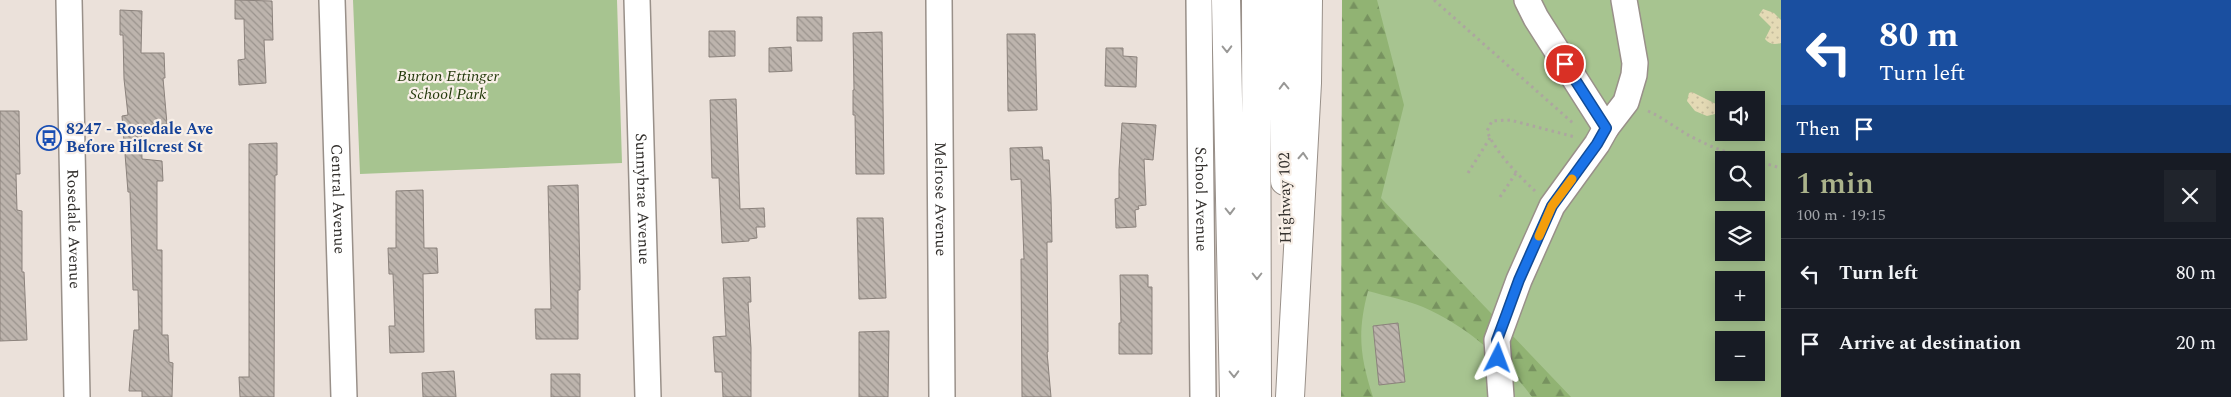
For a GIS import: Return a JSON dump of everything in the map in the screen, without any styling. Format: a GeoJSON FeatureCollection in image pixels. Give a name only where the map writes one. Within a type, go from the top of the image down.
{"type":"FeatureCollection","features":[{"type":"Feature","properties":{"kind":"highway"},"geometry":{"type":"LineString","coordinates":[[1226,0],[1234,397]]}},
{"type":"Feature","properties":{"kind":"highway","name":"Highway 102"},"geometry":{"type":"LineString","coordinates":[[1256,0],[1257,397]]}},
{"type":"Feature","properties":{"kind":"highway","name":"Highway 102"},"geometry":{"type":"LineString","coordinates":[[1282,0],[1289,397]]}},
{"type":"Feature","properties":{"kind":"highway"},"geometry":{"type":"LineString","coordinates":[[1289,397],[1307,83],[1308,0]]}},
{"type":"Feature","properties":{"kind":"street","name":"Rosedale Avenue"},"geometry":{"type":"LineString","coordinates":[[69,0],[77,397]]}},
{"type":"Feature","properties":{"kind":"street","name":"Central Avenue"},"geometry":{"type":"LineString","coordinates":[[332,0],[344,397]]}},
{"type":"Feature","properties":{"kind":"street","name":"Sunnybrae Avenue"},"geometry":{"type":"LineString","coordinates":[[637,0],[648,397]]}},
{"type":"Feature","properties":{"kind":"street","name":"Melrose Avenue"},"geometry":{"type":"LineString","coordinates":[[939,0],[942,397]]}},
{"type":"Feature","properties":{"kind":"street","name":"School Avenue"},"geometry":{"type":"LineString","coordinates":[[1199,0],[1204,397]]}},
{"type":"Feature","properties":{"kind":"street"},"geometry":{"type":"LineString","coordinates":[[1527,0],[1601,136]]}},
{"type":"Feature","properties":{"kind":"street"},"geometry":{"type":"LineString","coordinates":[[1501,397],[1497,340],[1519,280],[1552,206],[1626,102],[1634,75],[1635,64],[1624,0]]}},
{"type":"Feature","properties":{"kind":"path"},"geometry":{"type":"LineString","coordinates":[[1434,0],[1538,95],[1601,136]]}},
{"type":"Feature","properties":{"kind":"path"},"geometry":{"type":"LineString","coordinates":[[1626,102],[1664,118],[1698,140],[1724,151]]}},
{"type":"Feature","properties":{"kind":"path"},"geometry":{"type":"LineString","coordinates":[[1552,206],[1516,173],[1490,138],[1488,131],[1492,121],[1510,120],[1601,136]]}},
{"type":"Feature","properties":{"kind":"path"},"geometry":{"type":"LineString","coordinates":[[1468,173],[1490,138]]}},
{"type":"Feature","properties":{"kind":"path"},"geometry":{"type":"LineString","coordinates":[[1765,163],[1781,168]]}},
{"type":"Feature","properties":{"kind":"path"},"geometry":{"type":"LineString","coordinates":[[1500,197],[1516,173]]}},
{"type":"Feature","properties":{"kind":"green space","name":"Burton Ettinger School Park"},"geometry":{"type":"Polygon","coordinates":[[[353,0],[617,0],[622,163],[360,174],[353,0]]]}},
{"type":"Feature","properties":{"kind":"green space"},"geometry":{"type":"Polygon","coordinates":[[[1342,0],[1377,0],[1404,105],[1381,198],[1571,397],[1532,397],[1497,357],[1455,324],[1423,307],[1368,291],[1361,332],[1365,369],[1373,397],[1341,397],[1342,0]]]}},
{"type":"Feature","properties":{"kind":"green space"},"geometry":{"type":"Polygon","coordinates":[[[1348,0],[1781,0],[1781,397],[1350,397],[1348,0]]]}},
{"type":"Feature","properties":{"kind":"sand"},"geometry":{"type":"Polygon","coordinates":[[[1763,9],[1774,13],[1781,20],[1781,43],[1772,44],[1765,39],[1771,27],[1759,15],[1763,9]]]}},
{"type":"Feature","properties":{"kind":"sand"},"geometry":{"type":"Polygon","coordinates":[[[1692,92],[1715,104],[1715,114],[1707,116],[1695,111],[1687,101],[1689,93],[1692,92]]]}},
{"type":"Feature","properties":{"kind":"building"},"geometry":{"type":"Polygon","coordinates":[[[235,0],[272,1],[273,40],[264,40],[266,83],[239,85],[238,60],[245,59],[244,19],[235,19],[235,0]]]}},
{"type":"Feature","properties":{"kind":"building"},"geometry":{"type":"Polygon","coordinates":[[[120,10],[142,11],[141,53],[164,53],[165,78],[163,78],[167,124],[141,126],[142,159],[162,161],[163,181],[157,181],[157,250],[162,250],[162,335],[168,335],[169,362],[173,363],[172,397],[142,397],[142,391],[129,391],[134,330],[139,330],[138,290],[133,290],[130,192],[128,192],[122,116],[128,115],[124,79],[123,35],[120,35],[120,10]]]}},
{"type":"Feature","properties":{"kind":"building"},"geometry":{"type":"Polygon","coordinates":[[[797,17],[822,17],[822,41],[797,41],[797,17]]]}},
{"type":"Feature","properties":{"kind":"building"},"geometry":{"type":"Polygon","coordinates":[[[709,31],[735,31],[735,56],[709,57],[709,31]]]}},
{"type":"Feature","properties":{"kind":"building"},"geometry":{"type":"Polygon","coordinates":[[[882,32],[884,174],[856,174],[855,115],[853,115],[853,33],[882,32]]]}},
{"type":"Feature","properties":{"kind":"building"},"geometry":{"type":"Polygon","coordinates":[[[1007,34],[1035,34],[1037,110],[1008,111],[1007,34]]]}},
{"type":"Feature","properties":{"kind":"building"},"geometry":{"type":"Polygon","coordinates":[[[791,47],[792,71],[769,72],[769,48],[791,47]]]}},
{"type":"Feature","properties":{"kind":"building"},"geometry":{"type":"Polygon","coordinates":[[[1106,48],[1123,48],[1123,56],[1137,57],[1136,87],[1105,86],[1106,48]]]}},
{"type":"Feature","properties":{"kind":"building"},"geometry":{"type":"Polygon","coordinates":[[[736,99],[740,209],[764,208],[765,227],[756,227],[757,238],[749,239],[749,241],[722,243],[719,178],[712,178],[710,100],[736,99]]]}},
{"type":"Feature","properties":{"kind":"building"},"geometry":{"type":"Polygon","coordinates":[[[0,111],[19,111],[20,174],[16,174],[17,210],[22,211],[22,272],[24,272],[27,340],[0,341],[0,111]]]}},
{"type":"Feature","properties":{"kind":"building"},"geometry":{"type":"Polygon","coordinates":[[[1122,123],[1156,125],[1153,160],[1144,159],[1146,205],[1138,206],[1139,209],[1135,210],[1136,227],[1116,228],[1115,199],[1119,198],[1122,123]]]}},
{"type":"Feature","properties":{"kind":"building"},"geometry":{"type":"Polygon","coordinates":[[[277,143],[277,175],[275,175],[274,397],[240,397],[239,377],[249,377],[249,144],[277,143]]]}},
{"type":"Feature","properties":{"kind":"building"},"geometry":{"type":"Polygon","coordinates":[[[1042,147],[1043,160],[1049,160],[1051,199],[1052,242],[1047,242],[1047,352],[1051,397],[1022,397],[1021,259],[1024,259],[1021,179],[1011,180],[1010,148],[1042,147]]]}},
{"type":"Feature","properties":{"kind":"building"},"geometry":{"type":"Polygon","coordinates":[[[578,185],[580,290],[578,290],[578,339],[536,339],[535,309],[551,309],[548,186],[578,185]]]}},
{"type":"Feature","properties":{"kind":"building"},"geometry":{"type":"Polygon","coordinates":[[[423,190],[424,248],[437,248],[438,273],[423,274],[424,352],[390,353],[389,326],[395,326],[393,274],[389,274],[388,248],[396,248],[396,191],[423,190]]]}},
{"type":"Feature","properties":{"kind":"building"},"geometry":{"type":"Polygon","coordinates":[[[857,218],[883,218],[886,298],[859,299],[857,218]]]}},
{"type":"Feature","properties":{"kind":"building"},"geometry":{"type":"Polygon","coordinates":[[[1120,275],[1148,275],[1148,287],[1152,287],[1152,354],[1119,354],[1119,323],[1121,323],[1120,275]]]}},
{"type":"Feature","properties":{"kind":"building"},"geometry":{"type":"Polygon","coordinates":[[[750,277],[751,302],[748,302],[751,348],[751,397],[723,397],[722,372],[715,372],[713,337],[726,336],[723,278],[750,277]]]}},
{"type":"Feature","properties":{"kind":"building"},"geometry":{"type":"Polygon","coordinates":[[[1398,323],[1405,382],[1379,385],[1373,326],[1398,323]]]}},
{"type":"Feature","properties":{"kind":"building"},"geometry":{"type":"Polygon","coordinates":[[[889,331],[888,397],[859,397],[859,332],[889,331]]]}},
{"type":"Feature","properties":{"kind":"building"},"geometry":{"type":"Polygon","coordinates":[[[454,371],[456,397],[423,397],[422,373],[454,371]]]}},
{"type":"Feature","properties":{"kind":"building"},"geometry":{"type":"Polygon","coordinates":[[[551,374],[580,374],[580,397],[551,397],[551,374]]]}},
{"type":"Feature","properties":{"kind":"slow traffic"},"geometry":{"type":"LineString","coordinates":[[1539,236],[1552,206],[1572,179]]}},
{"type":"Feature","properties":{"kind":"place","name":"8247 - Rosedale Ave Before Hillcrest St"},"geometry":{"type":"Point","coordinates":[49,138]}},
{"type":"Feature","properties":{"kind":"route"},"geometry":{"type":"LineString","coordinates":[[1498,358],[1497,340],[1519,280],[1552,206],[1597,144],[1606,128],[1565,64]]}}]}
